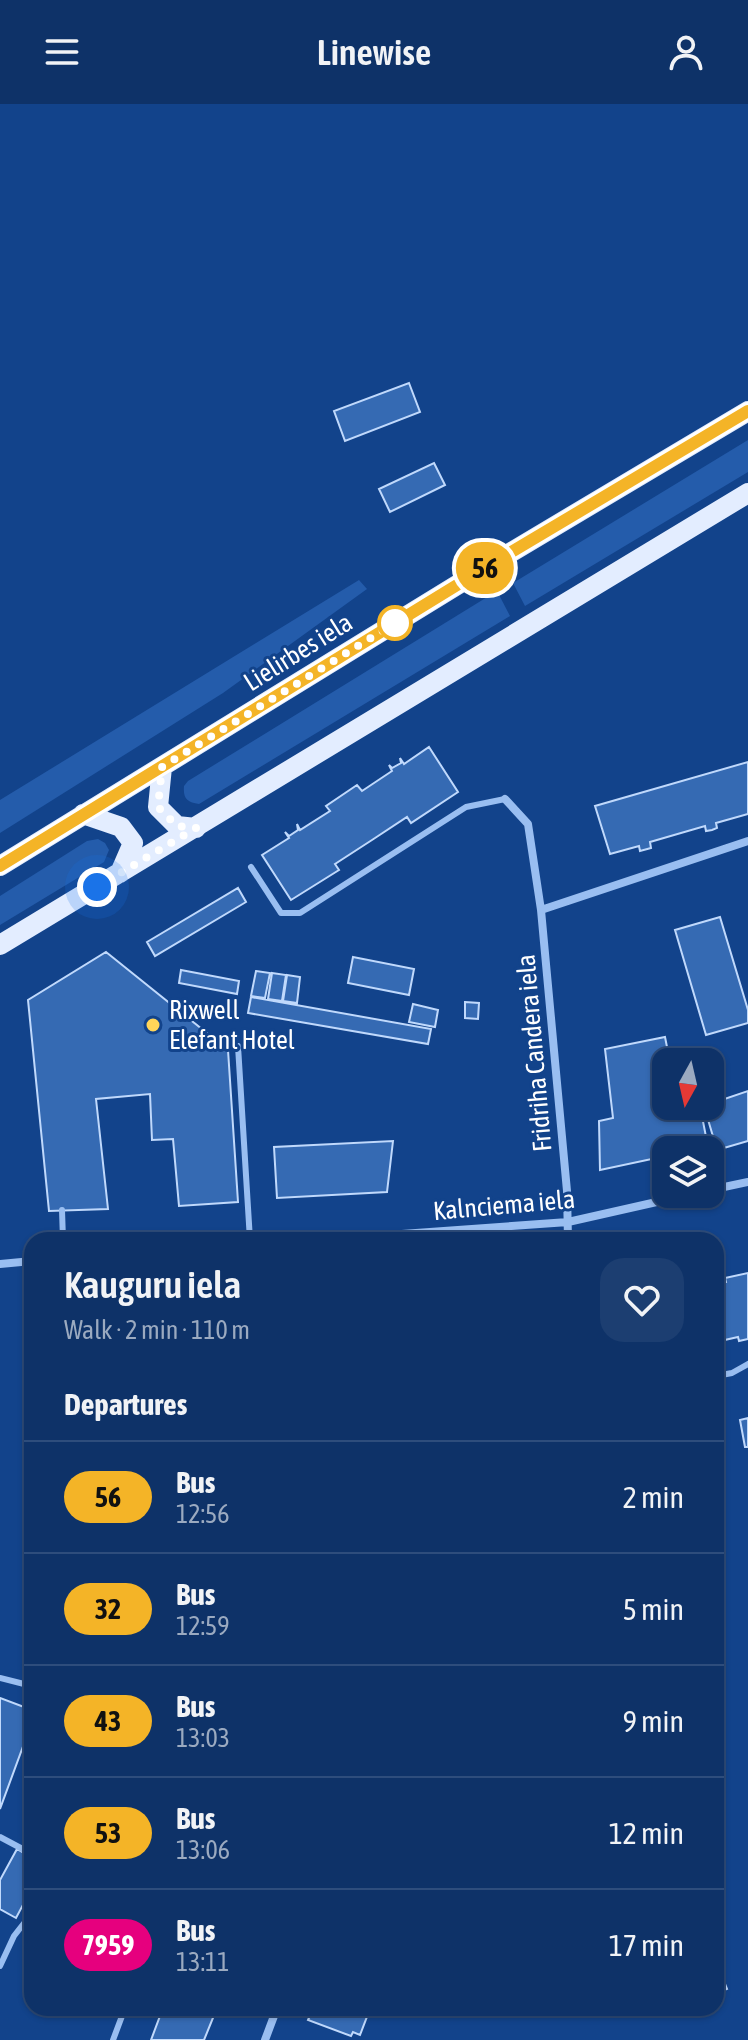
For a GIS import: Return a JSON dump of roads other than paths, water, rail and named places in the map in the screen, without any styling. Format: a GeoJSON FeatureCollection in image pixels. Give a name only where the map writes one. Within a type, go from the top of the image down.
{"type":"FeatureCollection","features":[{"type":"Feature","properties":{"kind":"main road","name":"Lielirbes iela"},"geometry":{"type":"LineString","coordinates":[[0,866],[488,566],[748,411]]}},
{"type":"Feature","properties":{"kind":"main road"},"geometry":{"type":"LineString","coordinates":[[0,946],[748,493]]}},
{"type":"Feature","properties":{"kind":"main road"},"geometry":{"type":"LineString","coordinates":[[162,767],[158,807],[177,826],[196,828]]}},
{"type":"Feature","properties":{"kind":"main road"},"geometry":{"type":"LineString","coordinates":[[83,814],[121,827],[133,843],[120,873]]}},
{"type":"Feature","properties":{"kind":"street","name":"Fridriha Candera iela"},"geometry":{"type":"LineString","coordinates":[[505,799],[528,824],[541,910],[568,1232]]}},
{"type":"Feature","properties":{"kind":"street"},"geometry":{"type":"LineString","coordinates":[[541,910],[748,841]]}},
{"type":"Feature","properties":{"kind":"street"},"geometry":{"type":"LineString","coordinates":[[724,1187],[748,1182]]}},
{"type":"Feature","properties":{"kind":"street","name":"Kalnciema iela"},"geometry":{"type":"LineString","coordinates":[[429,1232],[568,1222],[652,1203]]}},
{"type":"Feature","properties":{"kind":"street"},"geometry":{"type":"LineString","coordinates":[[0,1264],[24,1262]]}},
{"type":"Feature","properties":{"kind":"street"},"geometry":{"type":"LineString","coordinates":[[265,2040],[274,2016]]}},
{"type":"Feature","properties":{"kind":"lane"},"geometry":{"type":"LineString","coordinates":[[251,867],[281,913],[300,913],[466,807],[505,799]]}},
{"type":"Feature","properties":{"kind":"lane"},"geometry":{"type":"LineString","coordinates":[[238,1046],[250,1232]]}},
{"type":"Feature","properties":{"kind":"lane"},"geometry":{"type":"LineString","coordinates":[[62,1210],[63,1232]]}},
{"type":"Feature","properties":{"kind":"lane"},"geometry":{"type":"LineString","coordinates":[[724,1374],[748,1364]]}},
{"type":"Feature","properties":{"kind":"lane"},"geometry":{"type":"LineString","coordinates":[[0,1678],[24,1684]]}},
{"type":"Feature","properties":{"kind":"lane"},"geometry":{"type":"LineString","coordinates":[[0,1837],[24,1850]]}},
{"type":"Feature","properties":{"kind":"lane"},"geometry":{"type":"LineString","coordinates":[[0,1966],[14,1936],[24,1923]]}},
{"type":"Feature","properties":{"kind":"lane"},"geometry":{"type":"LineString","coordinates":[[113,2040],[122,2016]]}},
{"type":"Feature","properties":{"kind":"place","name":"Rixwell Elefant Hotel"},"geometry":{"type":"Point","coordinates":[153,1025]}}]}
